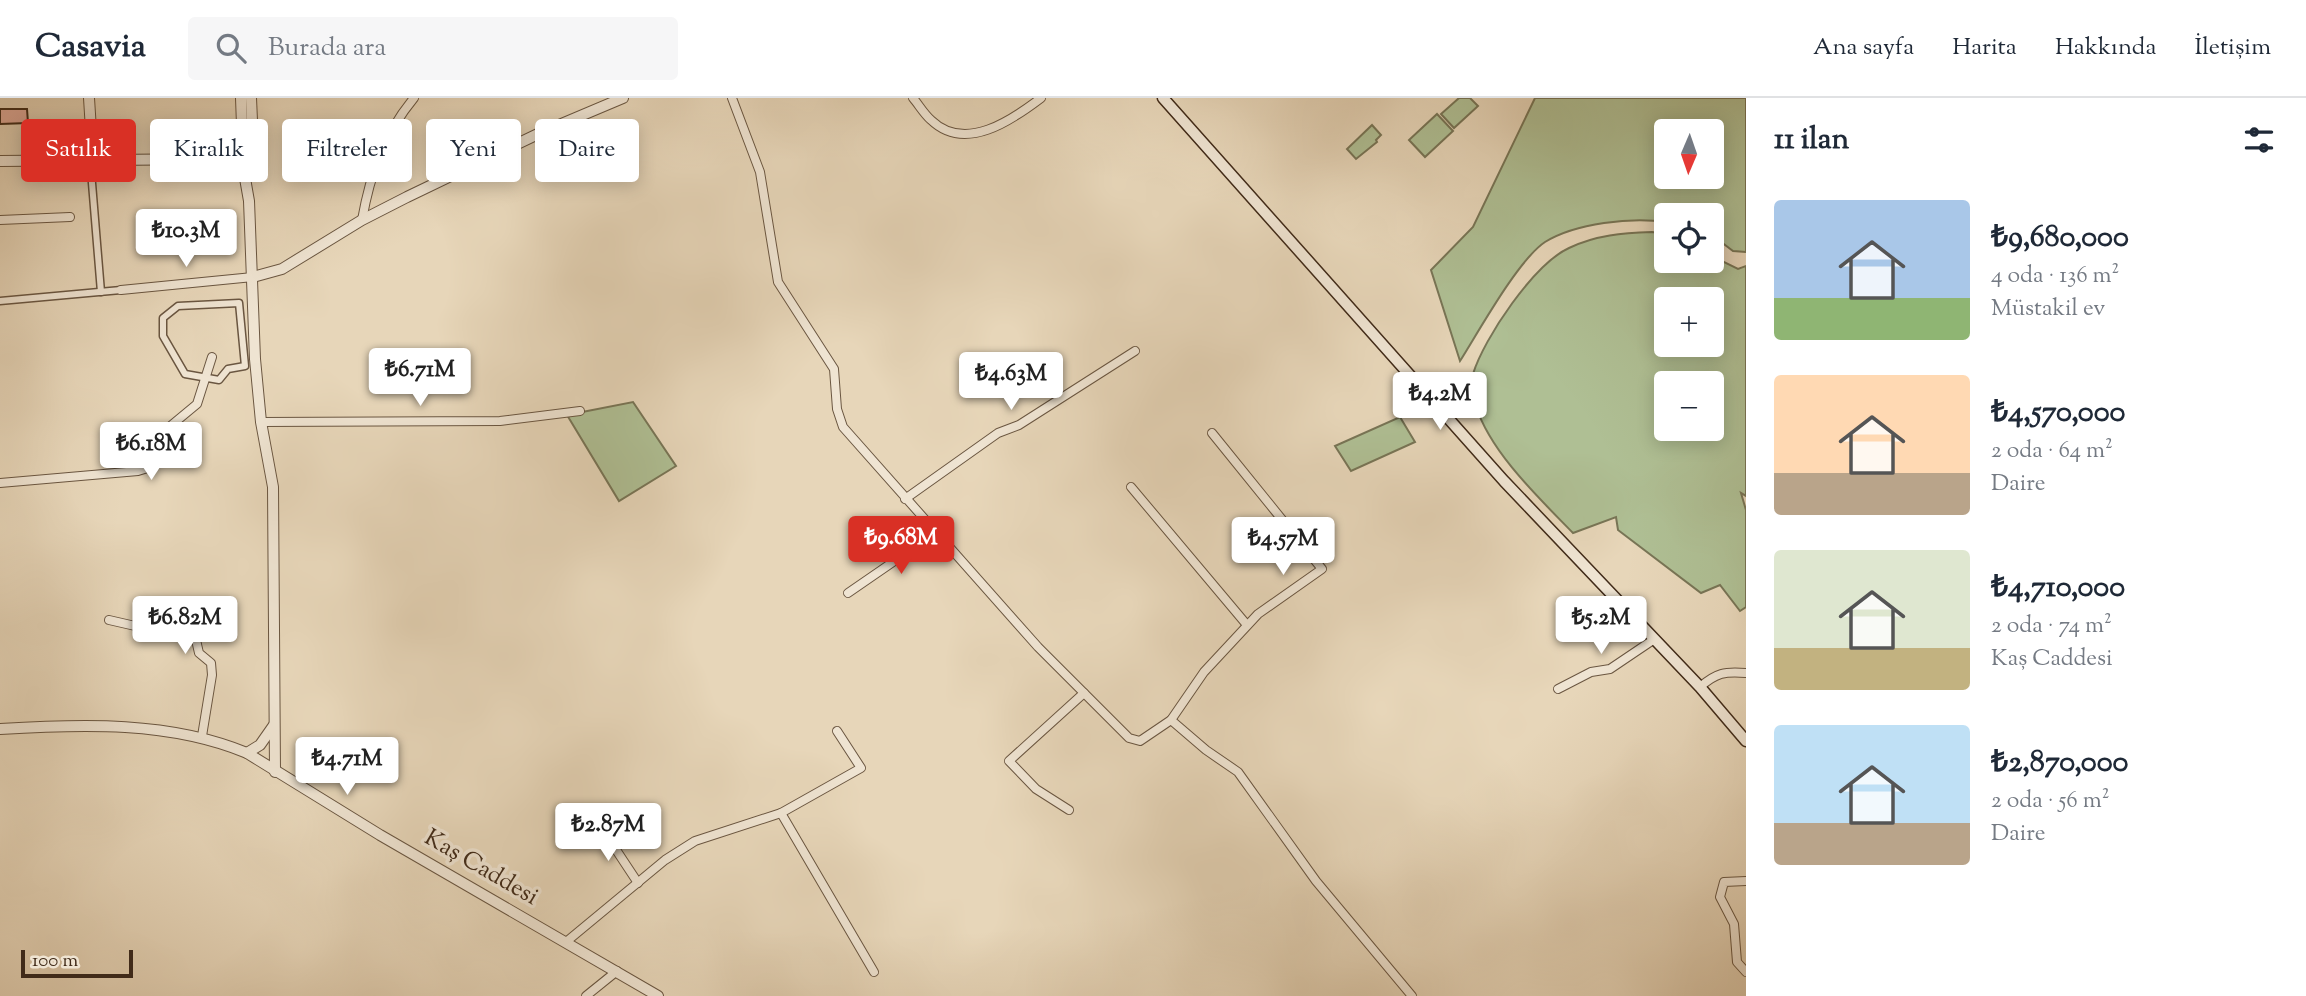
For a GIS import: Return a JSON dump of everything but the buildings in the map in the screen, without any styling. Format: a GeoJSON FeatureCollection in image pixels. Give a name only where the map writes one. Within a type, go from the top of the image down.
{"type":"FeatureCollection","features":[{"type":"Feature","properties":{"kind":"main road"},"geometry":{"type":"LineString","coordinates":[[1163,98],[1504,481],[1744,734]]}},
{"type":"Feature","properties":{"kind":"street"},"geometry":{"type":"LineString","coordinates":[[89,98],[90,119]]}},
{"type":"Feature","properties":{"kind":"street"},"geometry":{"type":"LineString","coordinates":[[241,98],[242,119]]}},
{"type":"Feature","properties":{"kind":"street"},"geometry":{"type":"LineString","coordinates":[[251,98],[252,119]]}},
{"type":"Feature","properties":{"kind":"street"},"geometry":{"type":"LineString","coordinates":[[362,220],[369,179],[378,156],[414,98]]}},
{"type":"Feature","properties":{"kind":"street"},"geometry":{"type":"LineString","coordinates":[[0,300],[253,277],[282,269],[362,220],[529,138],[623,98]]}},
{"type":"Feature","properties":{"kind":"street"},"geometry":{"type":"LineString","coordinates":[[732,98],[760,172],[778,282],[834,369],[837,409],[843,427],[905,499],[938,531],[1038,647],[1129,738],[1140,741],[1171,720],[1204,672],[1247,625],[1286,591],[1322,569],[1212,433]]}},
{"type":"Feature","properties":{"kind":"street"},"geometry":{"type":"LineString","coordinates":[[913,98],[930,120],[940,127],[960,133],[982,132],[1012,120],[1041,98]]}},
{"type":"Feature","properties":{"kind":"street"},"geometry":{"type":"LineString","coordinates":[[0,162],[21,162]]}},
{"type":"Feature","properties":{"kind":"street"},"geometry":{"type":"LineString","coordinates":[[92,182],[101,292]]}},
{"type":"Feature","properties":{"kind":"street"},"geometry":{"type":"LineString","coordinates":[[246,182],[255,359],[261,422],[273,487],[275,772]]}},
{"type":"Feature","properties":{"kind":"street"},"geometry":{"type":"LineString","coordinates":[[0,220],[70,217]]}},
{"type":"Feature","properties":{"kind":"street"},"geometry":{"type":"LineString","coordinates":[[239,303],[245,366],[228,369],[219,380],[206,379],[185,374],[163,336],[163,318],[178,306],[239,303]]}},
{"type":"Feature","properties":{"kind":"street"},"geometry":{"type":"LineString","coordinates":[[905,499],[998,433],[1019,425],[1135,351]]}},
{"type":"Feature","properties":{"kind":"street"},"geometry":{"type":"LineString","coordinates":[[0,483],[138,471],[151,467],[157,460],[162,433],[194,410],[212,357]]}},
{"type":"Feature","properties":{"kind":"street"},"geometry":{"type":"LineString","coordinates":[[261,422],[500,421],[580,411]]}},
{"type":"Feature","properties":{"kind":"street"},"geometry":{"type":"LineString","coordinates":[[1131,487],[1247,625]]}},
{"type":"Feature","properties":{"kind":"street"},"geometry":{"type":"LineString","coordinates":[[848,593],[938,531]]}},
{"type":"Feature","properties":{"kind":"street"},"geometry":{"type":"LineString","coordinates":[[109,620],[196,640],[199,653],[211,663],[212,676],[201,736]]}},
{"type":"Feature","properties":{"kind":"street"},"geometry":{"type":"LineString","coordinates":[[1558,689],[1591,672],[1610,669],[1653,640]]}},
{"type":"Feature","properties":{"kind":"street"},"geometry":{"type":"LineString","coordinates":[[1700,687],[1714,675],[1726,671],[1746,673]]}},
{"type":"Feature","properties":{"kind":"street"},"geometry":{"type":"LineString","coordinates":[[1069,810],[1037,789],[1009,761],[1084,693]]}},
{"type":"Feature","properties":{"kind":"street"},"geometry":{"type":"LineString","coordinates":[[1171,720],[1206,750],[1238,772],[1316,881],[1412,996]]}},
{"type":"Feature","properties":{"kind":"street"},"geometry":{"type":"LineString","coordinates":[[247,753],[269,735],[275,721]]}},
{"type":"Feature","properties":{"kind":"street","name":"Kaş Caddesi"},"geometry":{"type":"LineString","coordinates":[[0,729],[62,726],[154,730],[201,736],[247,753],[275,772],[658,996]]}},
{"type":"Feature","properties":{"kind":"street"},"geometry":{"type":"LineString","coordinates":[[566,942],[695,841],[781,813],[861,768],[836,731]]}},
{"type":"Feature","properties":{"kind":"street"},"geometry":{"type":"LineString","coordinates":[[781,813],[874,972]]}},
{"type":"Feature","properties":{"kind":"street"},"geometry":{"type":"LineString","coordinates":[[601,827],[638,883]]}},
{"type":"Feature","properties":{"kind":"street"},"geometry":{"type":"LineString","coordinates":[[1746,881],[1724,882],[1720,897],[1734,923],[1737,962],[1746,972]]}},
{"type":"Feature","properties":{"kind":"street"},"geometry":{"type":"LineString","coordinates":[[1734,938],[1746,939]]}},
{"type":"Feature","properties":{"kind":"street"},"geometry":{"type":"LineString","coordinates":[[586,996],[617,971]]}},
{"type":"Feature","properties":{"kind":"green space"},"geometry":{"type":"Polygon","coordinates":[[[1459,98],[1470,98],[1478,106],[1454,128],[1441,114],[1459,98]]]}},
{"type":"Feature","properties":{"kind":"green space"},"geometry":{"type":"Polygon","coordinates":[[[1535,98],[1746,98],[1746,252],[1733,251],[1724,244],[1724,203],[1654,203],[1654,221],[1604,223],[1558,235],[1534,251],[1523,264],[1460,361],[1431,270],[1473,227],[1535,98]]]}},
{"type":"Feature","properties":{"kind":"green space"},"geometry":{"type":"Polygon","coordinates":[[[1437,114],[1453,131],[1425,157],[1409,140],[1437,114]]]}},
{"type":"Feature","properties":{"kind":"green space"},"geometry":{"type":"Polygon","coordinates":[[[1372,125],[1381,135],[1377,142],[1356,159],[1347,149],[1372,125]]]}},
{"type":"Feature","properties":{"kind":"green space"},"geometry":{"type":"Polygon","coordinates":[[[1654,232],[1654,273],[1724,273],[1724,262],[1738,269],[1746,266],[1746,496],[1741,493],[1746,510],[1746,607],[1740,611],[1720,585],[1701,593],[1618,530],[1616,517],[1573,533],[1531,490],[1504,457],[1492,440],[1476,406],[1472,377],[1479,359],[1499,323],[1526,285],[1541,269],[1569,248],[1610,236],[1654,232]]]}},
{"type":"Feature","properties":{"kind":"green space"},"geometry":{"type":"Polygon","coordinates":[[[633,402],[676,466],[619,501],[567,415],[633,402]]]}},
{"type":"Feature","properties":{"kind":"green space"},"geometry":{"type":"Polygon","coordinates":[[[1400,417],[1415,442],[1351,471],[1335,446],[1400,417]]]}}]}
